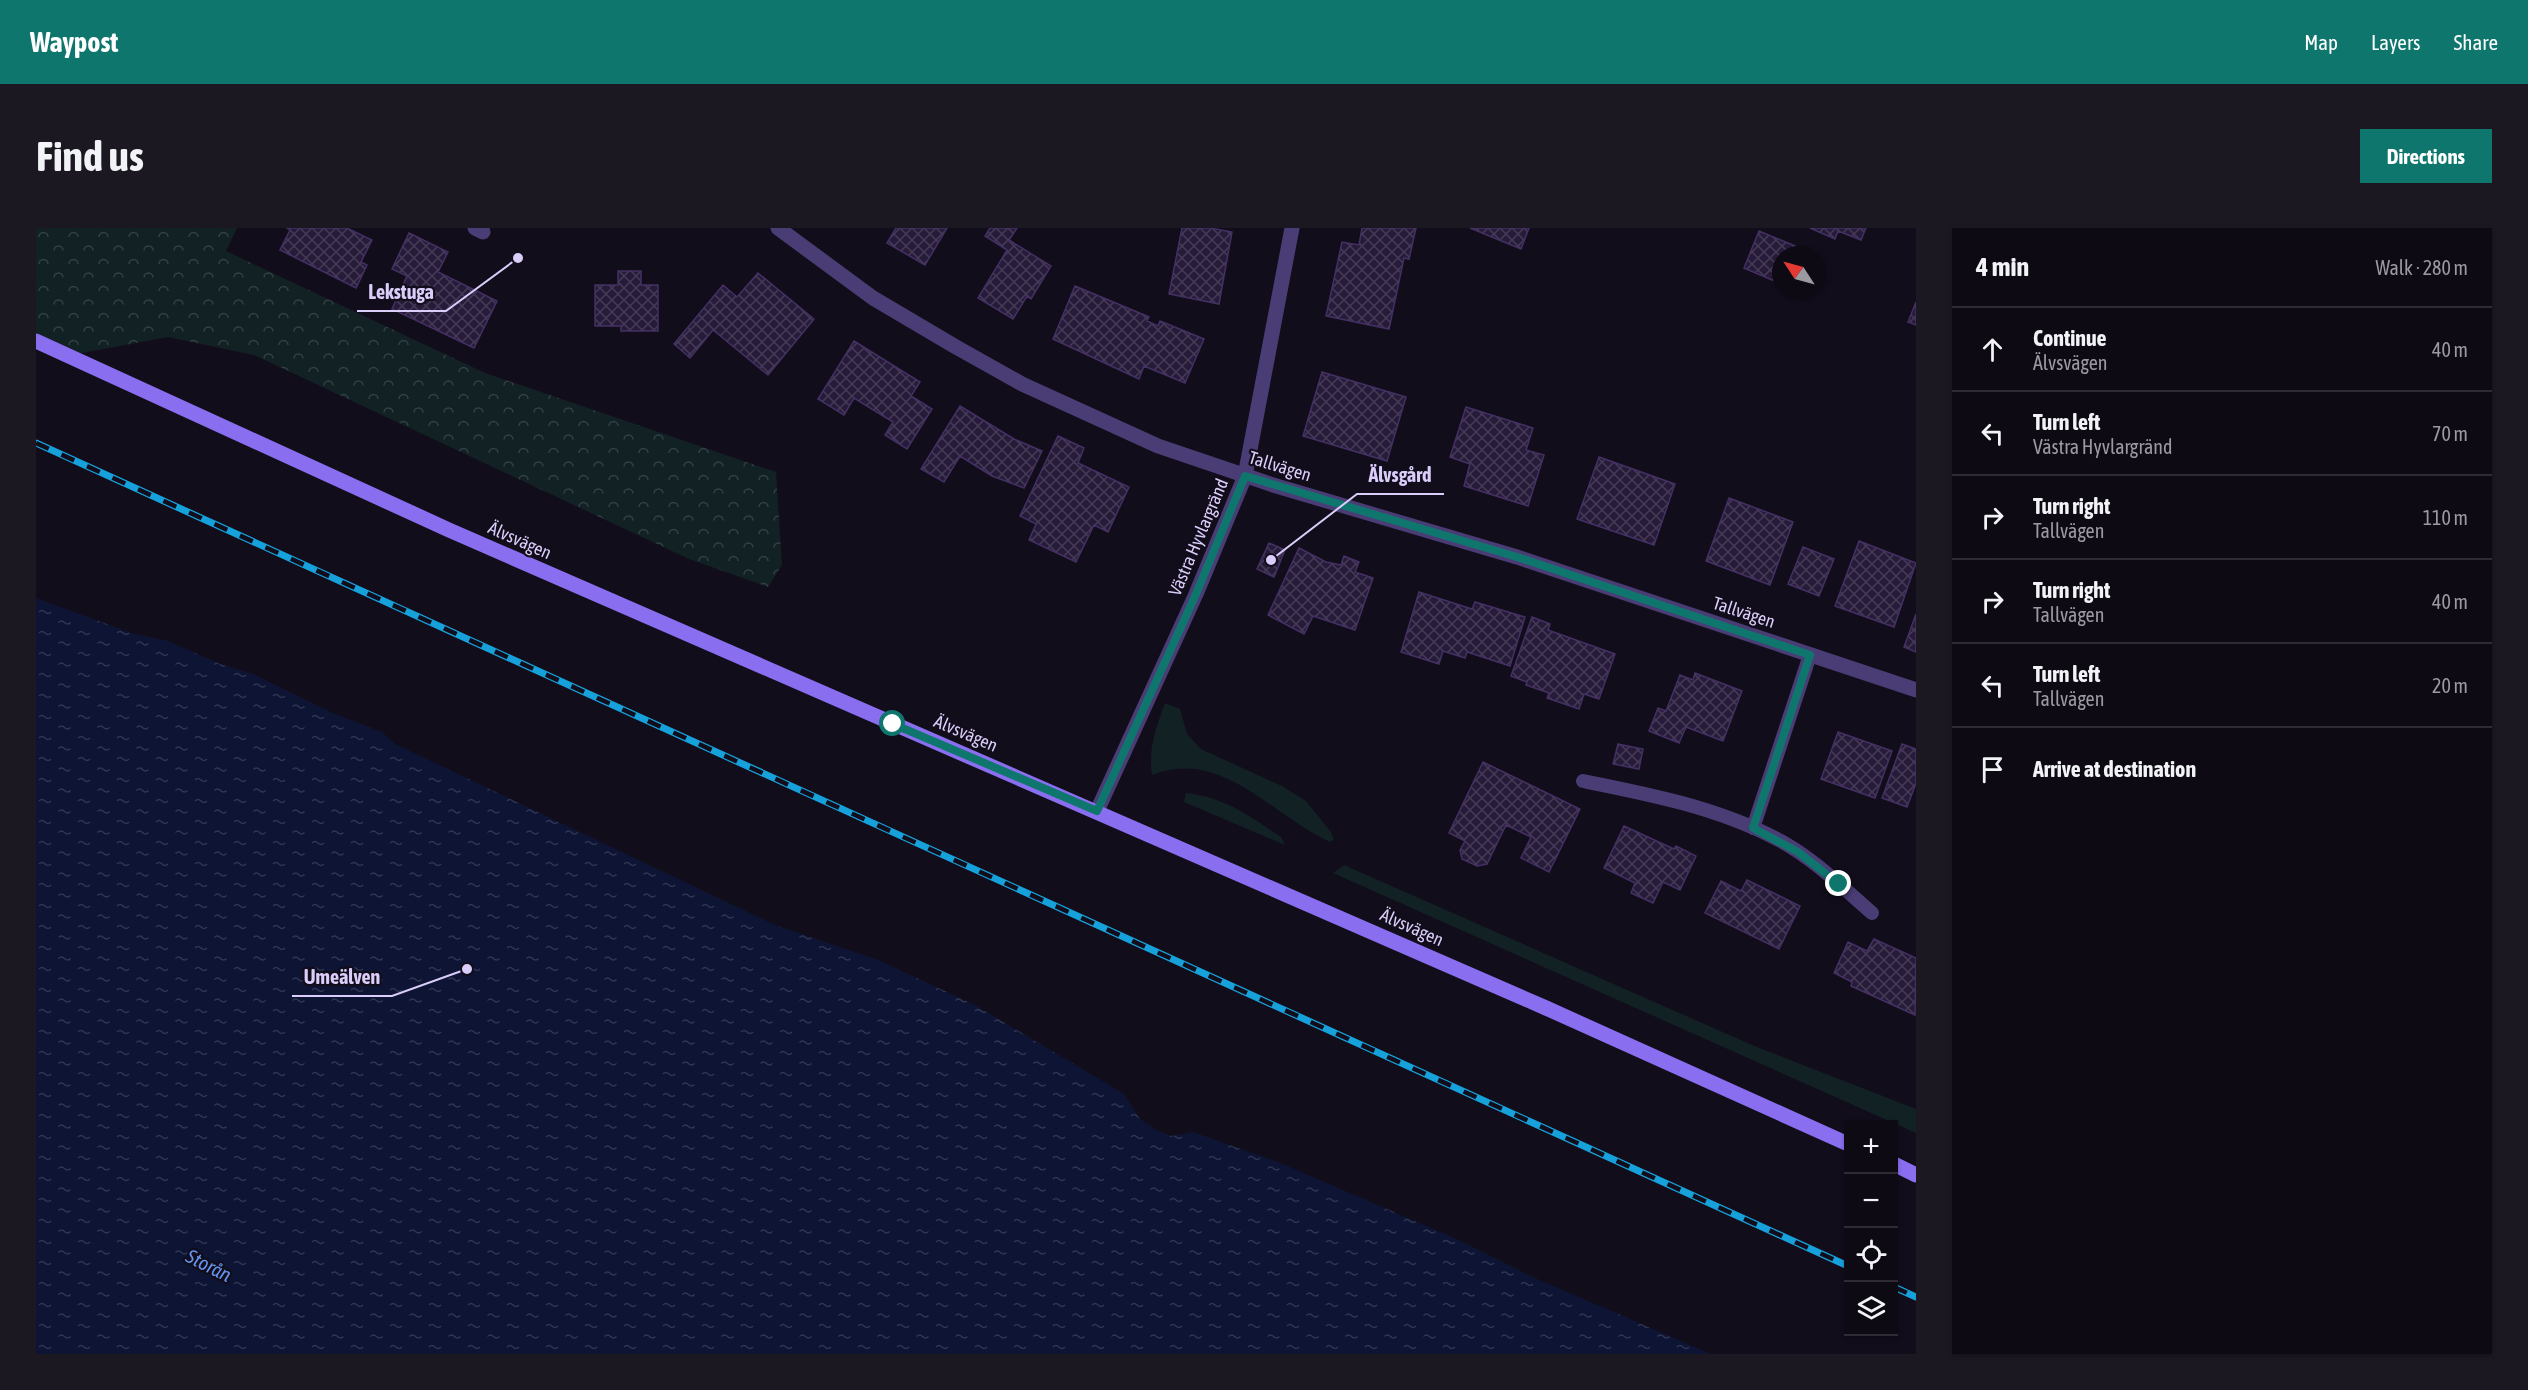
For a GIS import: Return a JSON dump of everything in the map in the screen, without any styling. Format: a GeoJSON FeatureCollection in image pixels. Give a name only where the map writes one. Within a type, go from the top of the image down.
{"type":"FeatureCollection","features":[{"type":"Feature","properties":{"kind":"main road","name":"Älvsvägen"},"geometry":{"type":"LineString","coordinates":[[36,341],[460,534],[1546,1008],[1844,1142]]}},
{"type":"Feature","properties":{"kind":"main road"},"geometry":{"type":"LineString","coordinates":[[1898,1166],[1916,1174]]}},
{"type":"Feature","properties":{"kind":"street","name":"Tallvägen"},"geometry":{"type":"LineString","coordinates":[[778,228],[873,298],[1022,384],[1158,446],[1245,476],[1517,557],[1916,690]]}},
{"type":"Feature","properties":{"kind":"street","name":"Västra Hyvlargränd"},"geometry":{"type":"LineString","coordinates":[[1097,811],[1196,594],[1245,476],[1292,228]]}},
{"type":"Feature","properties":{"kind":"lane"},"geometry":{"type":"LineString","coordinates":[[1753,828],[1810,655]]}},
{"type":"Feature","properties":{"kind":"lane"},"geometry":{"type":"LineString","coordinates":[[1583,781],[1681,802],[1753,828],[1798,852],[1872,913]]}},
{"type":"Feature","properties":{"kind":"green space"},"geometry":{"type":"Polygon","coordinates":[[[36,228],[237,228],[226,251],[485,373],[776,472],[782,565],[768,587],[689,559],[254,355],[168,337],[66,356],[36,341],[36,228]]]}},
{"type":"Feature","properties":{"kind":"green space"},"geometry":{"type":"Polygon","coordinates":[[[1165,703],[1180,709],[1187,734],[1201,749],[1282,786],[1306,801],[1331,832],[1334,840],[1330,842],[1309,831],[1246,788],[1224,777],[1201,770],[1177,769],[1152,775],[1152,747],[1165,703]]]}},
{"type":"Feature","properties":{"kind":"green space"},"geometry":{"type":"Polygon","coordinates":[[[1186,793],[1225,803],[1281,837],[1285,845],[1184,802],[1186,793]]]}},
{"type":"Feature","properties":{"kind":"green space"},"geometry":{"type":"Polygon","coordinates":[[[1344,865],[1752,1045],[1916,1109],[1916,1133],[1898,1125],[1898,1120],[1887,1120],[1333,873],[1344,865]]]}},
{"type":"Feature","properties":{"kind":"water","name":"Storån"},"geometry":{"type":"Polygon","coordinates":[[[36,598],[131,633],[168,641],[220,664],[253,674],[333,713],[382,732],[395,744],[775,925],[878,960],[975,1005],[1124,1094],[1140,1119],[1156,1130],[1172,1136],[1193,1132],[1278,1162],[1459,1240],[1535,1278],[1711,1354],[36,1354],[36,598]]]}},
{"type":"Feature","properties":{"kind":"building"},"geometry":{"type":"Polygon","coordinates":[[[287,228],[347,228],[372,240],[361,262],[367,265],[356,288],[280,250],[290,230],[287,228]]]}},
{"type":"Feature","properties":{"kind":"building"},"geometry":{"type":"Polygon","coordinates":[[[896,228],[947,228],[925,265],[887,243],[896,228]]]}},
{"type":"Feature","properties":{"kind":"building"},"geometry":{"type":"Polygon","coordinates":[[[990,228],[1017,228],[1009,240],[1051,266],[1031,299],[1027,296],[1013,319],[978,298],[1007,250],[985,236],[990,228]]]}},
{"type":"Feature","properties":{"kind":"building"},"geometry":{"type":"Polygon","coordinates":[[[1182,228],[1210,228],[1232,232],[1219,304],[1169,294],[1182,228]]]}},
{"type":"Feature","properties":{"kind":"building"},"geometry":{"type":"Polygon","coordinates":[[[1362,228],[1416,228],[1409,259],[1404,258],[1389,329],[1326,316],[1342,242],[1359,245],[1362,228]]]}},
{"type":"Feature","properties":{"kind":"building"},"geometry":{"type":"Polygon","coordinates":[[[1470,228],[1529,228],[1521,249],[1470,228]]]}},
{"type":"Feature","properties":{"kind":"building"},"geometry":{"type":"Polygon","coordinates":[[[1810,228],[1866,228],[1861,240],[1838,231],[1835,239],[1810,228]]]}},
{"type":"Feature","properties":{"kind":"building"},"geometry":{"type":"Polygon","coordinates":[[[1759,231],[1795,246],[1772,246],[1772,280],[1744,268],[1759,231]]]}},
{"type":"Feature","properties":{"kind":"building"},"geometry":{"type":"Polygon","coordinates":[[[409,233],[448,252],[438,272],[497,301],[474,348],[392,309],[407,276],[392,269],[409,233]]]}},
{"type":"Feature","properties":{"kind":"building"},"geometry":{"type":"Polygon","coordinates":[[[618,271],[641,271],[641,285],[658,285],[658,331],[621,331],[621,326],[595,326],[595,285],[618,285],[618,271]]]}},
{"type":"Feature","properties":{"kind":"building"},"geometry":{"type":"Polygon","coordinates":[[[758,273],[814,319],[768,375],[713,330],[690,358],[674,344],[723,285],[737,297],[758,273]]]}},
{"type":"Feature","properties":{"kind":"building"},"geometry":{"type":"Polygon","coordinates":[[[1075,286],[1149,317],[1147,321],[1158,326],[1160,321],[1204,339],[1185,383],[1144,366],[1139,379],[1053,339],[1075,286]]]}},
{"type":"Feature","properties":{"kind":"building"},"geometry":{"type":"Polygon","coordinates":[[[1916,302],[1916,325],[1908,322],[1916,302]]]}},
{"type":"Feature","properties":{"kind":"building"},"geometry":{"type":"Polygon","coordinates":[[[854,341],[920,382],[911,396],[932,409],[907,449],[885,435],[893,422],[854,398],[844,415],[818,399],[854,341]]]}},
{"type":"Feature","properties":{"kind":"building"},"geometry":{"type":"Polygon","coordinates":[[[1322,372],[1406,397],[1387,461],[1303,436],[1322,372]]]}},
{"type":"Feature","properties":{"kind":"building"},"geometry":{"type":"Polygon","coordinates":[[[960,406],[1014,439],[1042,451],[1024,488],[992,476],[960,456],[944,482],[921,469],[960,406]]]}},
{"type":"Feature","properties":{"kind":"building"},"geometry":{"type":"Polygon","coordinates":[[[1466,407],[1533,428],[1526,450],[1544,455],[1528,506],[1464,486],[1470,464],[1450,457],[1466,407]]]}},
{"type":"Feature","properties":{"kind":"building"},"geometry":{"type":"Polygon","coordinates":[[[1058,436],[1084,448],[1078,463],[1129,487],[1108,532],[1094,525],[1076,562],[1029,540],[1036,524],[1020,516],[1058,436]]]}},
{"type":"Feature","properties":{"kind":"building"},"geometry":{"type":"Polygon","coordinates":[[[1599,457],[1675,484],[1654,545],[1577,519],[1599,457]]]}},
{"type":"Feature","properties":{"kind":"building"},"geometry":{"type":"Polygon","coordinates":[[[1729,498],[1793,522],[1770,585],[1706,561],[1729,498]]]}},
{"type":"Feature","properties":{"kind":"building"},"geometry":{"type":"Polygon","coordinates":[[[1859,541],[1916,563],[1894,627],[1835,606],[1859,541]]]}},
{"type":"Feature","properties":{"kind":"building"},"geometry":{"type":"Polygon","coordinates":[[[1269,543],[1285,550],[1274,577],[1257,569],[1269,543]]]}},
{"type":"Feature","properties":{"kind":"building"},"geometry":{"type":"Polygon","coordinates":[[[1803,547],[1834,559],[1819,596],[1788,584],[1803,547]]]}},
{"type":"Feature","properties":{"kind":"building"},"geometry":{"type":"Polygon","coordinates":[[[1299,548],[1326,562],[1341,565],[1344,556],[1359,562],[1355,572],[1373,578],[1355,630],[1313,616],[1304,634],[1268,615],[1299,548]]]}},
{"type":"Feature","properties":{"kind":"building"},"geometry":{"type":"Polygon","coordinates":[[[1419,592],[1472,609],[1475,602],[1525,617],[1510,666],[1467,652],[1465,658],[1443,651],[1439,664],[1401,652],[1419,592]]]}},
{"type":"Feature","properties":{"kind":"building"},"geometry":{"type":"Polygon","coordinates":[[[1916,614],[1916,652],[1904,647],[1916,614]]]}},
{"type":"Feature","properties":{"kind":"building"},"geometry":{"type":"Polygon","coordinates":[[[1532,617],[1550,624],[1548,630],[1615,654],[1599,699],[1584,694],[1579,709],[1547,698],[1549,693],[1526,685],[1527,682],[1511,676],[1532,617]]]}},
{"type":"Feature","properties":{"kind":"building"},"geometry":{"type":"Polygon","coordinates":[[[1695,673],[1742,691],[1723,741],[1686,727],[1679,743],[1649,731],[1658,708],[1666,711],[1680,675],[1693,680],[1695,673]]]}},
{"type":"Feature","properties":{"kind":"building"},"geometry":{"type":"Polygon","coordinates":[[[1838,732],[1892,751],[1875,798],[1821,779],[1838,732]]]}},
{"type":"Feature","properties":{"kind":"building"},"geometry":{"type":"Polygon","coordinates":[[[1618,744],[1643,749],[1639,769],[1613,764],[1618,744]]]}},
{"type":"Feature","properties":{"kind":"building"},"geometry":{"type":"Polygon","coordinates":[[[1902,744],[1916,749],[1916,783],[1907,807],[1882,798],[1902,744]]]}},
{"type":"Feature","properties":{"kind":"building"},"geometry":{"type":"Polygon","coordinates":[[[1483,762],[1580,809],[1549,872],[1521,858],[1531,837],[1506,825],[1487,864],[1477,866],[1462,859],[1460,850],[1465,841],[1449,833],[1483,762]]]}},
{"type":"Feature","properties":{"kind":"building"},"geometry":{"type":"Polygon","coordinates":[[[1624,826],[1674,849],[1676,846],[1696,856],[1680,890],[1663,882],[1653,903],[1631,893],[1635,883],[1604,868],[1624,826]]]}},
{"type":"Feature","properties":{"kind":"building"},"geometry":{"type":"Polygon","coordinates":[[[1747,880],[1800,906],[1779,949],[1705,913],[1721,881],[1741,891],[1747,880]]]}},
{"type":"Feature","properties":{"kind":"building"},"geometry":{"type":"Polygon","coordinates":[[[1874,939],[1916,958],[1915,1015],[1851,986],[1852,982],[1834,973],[1848,942],[1867,951],[1874,939]]]}},
{"type":"Feature","properties":{"kind":"railway"},"geometry":{"type":"LineString","coordinates":[[36,443],[1844,1264]]}},
{"type":"Feature","properties":{"kind":"railway"},"geometry":{"type":"LineString","coordinates":[[1898,1289],[1916,1297]]}},
{"type":"Feature","properties":{"kind":"place","name":"Lekstuga"},"geometry":{"type":"Point","coordinates":[518,258]}},
{"type":"Feature","properties":{"kind":"place","name":"Älvsgård"},"geometry":{"type":"Point","coordinates":[1271,560]}},
{"type":"Feature","properties":{"kind":"place","name":"Umeälven"},"geometry":{"type":"Point","coordinates":[467,969]}},
{"type":"Feature","properties":{"kind":"route"},"geometry":{"type":"LineString","coordinates":[[893,724],[1097,811],[1196,594],[1245,476],[1517,557],[1810,655],[1753,828],[1776,838],[1798,852],[1839,884]]}}]}
